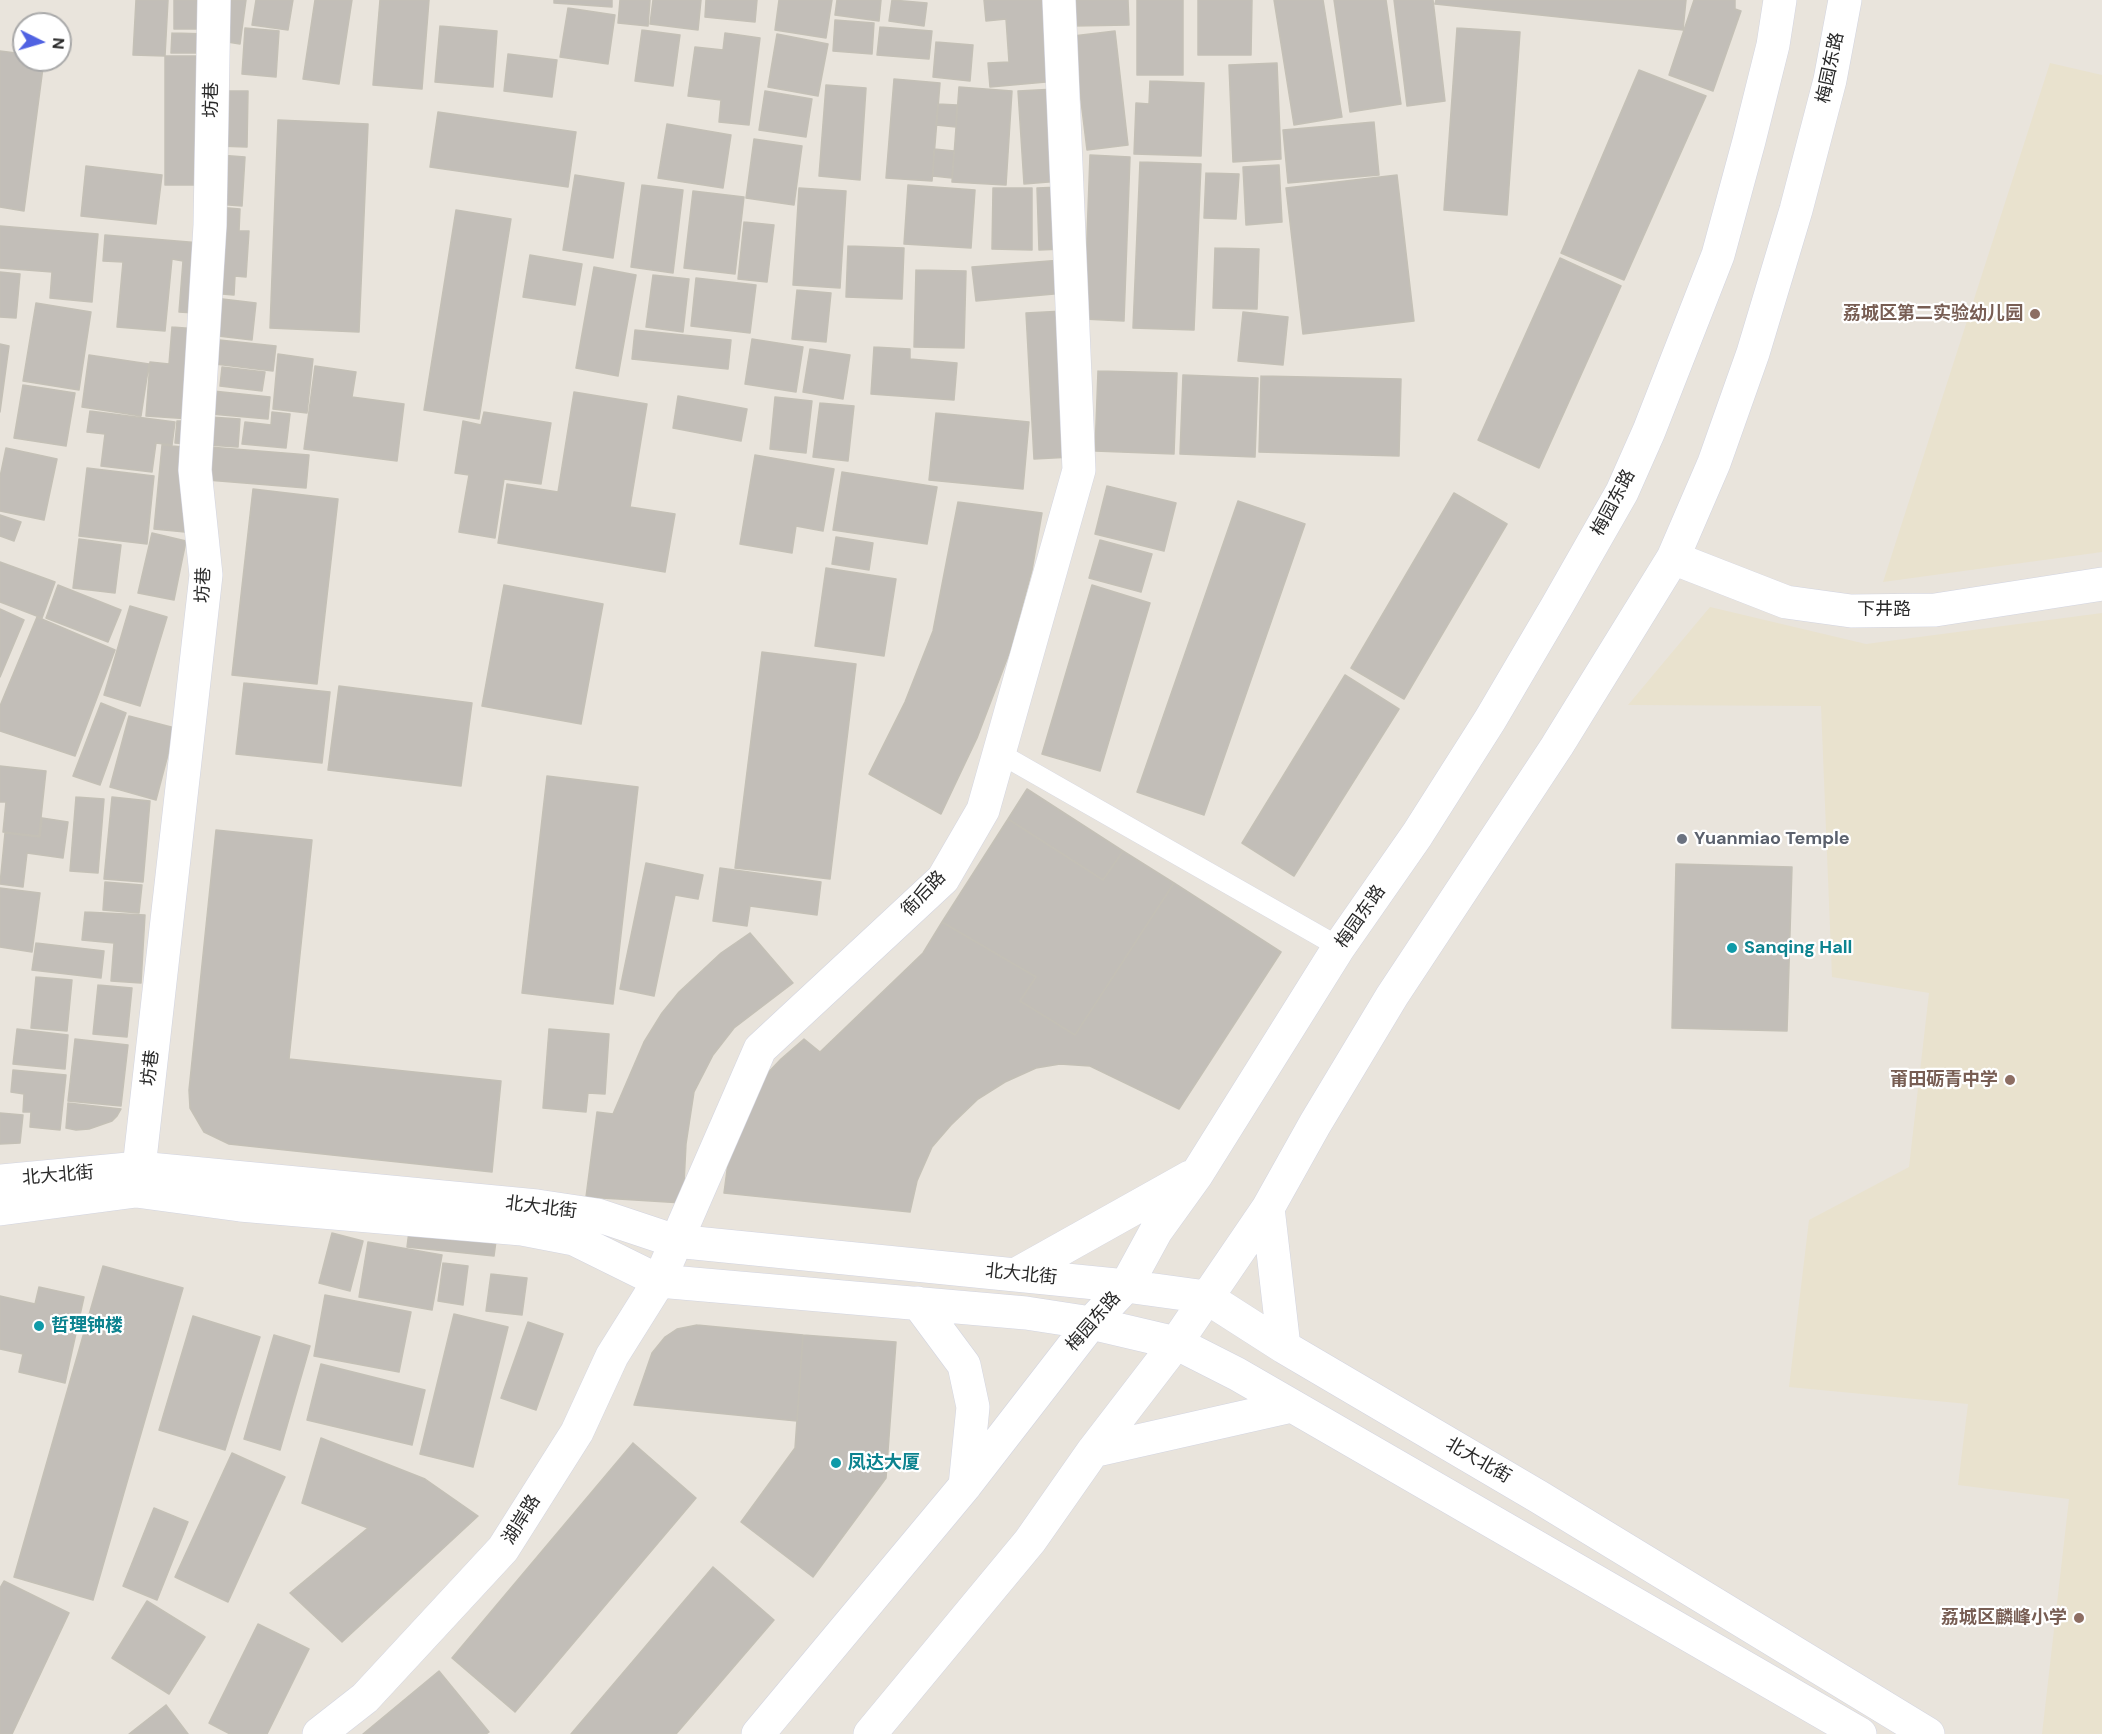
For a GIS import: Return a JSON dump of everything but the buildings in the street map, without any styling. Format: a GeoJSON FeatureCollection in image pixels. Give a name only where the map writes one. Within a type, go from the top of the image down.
{"type":"FeatureCollection","features":[{"type":"Feature","properties":{"kind":"main road","name":"坊巷"},"geometry":{"type":"LineString","coordinates":[[140,1168],[206,575],[195,470],[210,225],[214,0]]}},
{"type":"Feature","properties":{"kind":"main road","name":"衙后路"},"geometry":{"type":"LineString","coordinates":[[667,1261],[760,1049],[943,879],[983,810],[1079,470],[1059,0]]}},
{"type":"Feature","properties":{"kind":"main road","name":"梅园东路"},"geometry":{"type":"LineString","coordinates":[[758,1734],[964,1486],[1091,1323],[1126,1286],[1156,1231],[1197,1174],[1339,947],[1417,835],[1490,720],[1622,492],[1649,431],[1718,255],[1767,66],[1780,0]]}},
{"type":"Feature","properties":{"kind":"main road","name":"梅园东路"},"geometry":{"type":"LineString","coordinates":[[870,1734],[1029,1541],[1093,1451],[1176,1342],[1268,1208],[1315,1124],[1392,996],[1557,746],[1673,558],[1714,463],[1753,352],[1805,178],[1830,80],[1845,0]]}},
{"type":"Feature","properties":{"kind":"main road","name":"下井路"},"geometry":{"type":"LineString","coordinates":[[1673,558],[1786,602],[1851,611],[1935,610],[2102,584]]}},
{"type":"Feature","properties":{"kind":"main road","name":"北大北街"},"geometry":{"type":"LineString","coordinates":[[0,1182],[140,1168],[537,1206],[597,1215],[667,1261],[1015,1275],[1206,1297],[1284,1347],[1539,1497],[1928,1734]]}},
{"type":"Feature","properties":{"kind":"main road"},"geometry":{"type":"LineString","coordinates":[[1015,1275],[1197,1174]]}},
{"type":"Feature","properties":{"kind":"main road","name":"北大北街"},"geometry":{"type":"LineString","coordinates":[[0,1209],[136,1191],[240,1205],[522,1229],[667,1261],[918,1303],[1026,1313],[1091,1323],[1176,1342],[1237,1374],[1860,1734]]}},
{"type":"Feature","properties":{"kind":"main road"},"geometry":{"type":"LineString","coordinates":[[1268,1208],[1284,1347]]}},
{"type":"Feature","properties":{"kind":"main road","name":"湖岸路"},"geometry":{"type":"LineString","coordinates":[[319,1734],[366,1698],[503,1549],[577,1432],[612,1356],[667,1261]]}},
{"type":"Feature","properties":{"kind":"main road"},"geometry":{"type":"LineString","coordinates":[[918,1303],[964,1365],[973,1407],[964,1486]]}},
{"type":"Feature","properties":{"kind":"main road"},"geometry":{"type":"LineString","coordinates":[[1093,1451],[1292,1406]]}},
{"type":"Feature","properties":{"kind":"lane"},"geometry":{"type":"LineString","coordinates":[[999,753],[1339,947]]}},
{"type":"Feature","properties":{"kind":"shaded area","name":"荔城区第二实验幼儿园"},"geometry":{"type":"Polygon","coordinates":[[[2050,63],[2102,75],[2102,552],[1883,582],[2050,63]]]}},
{"type":"Feature","properties":{"kind":"shaded area","name":"莆田砺青中学"},"geometry":{"type":"Polygon","coordinates":[[[1710,607],[1866,644],[2102,613],[2102,1734],[2042,1734],[2069,1499],[1958,1485],[1968,1404],[1789,1387],[1809,1220],[1909,1167],[1929,993],[1832,977],[1821,706],[1628,705],[1710,607]]]}},
{"type":"Feature","properties":{"kind":"place","name":"荔城区第二实验幼儿园"},"geometry":{"type":"Point","coordinates":[2035,314]}},
{"type":"Feature","properties":{"kind":"place","name":"Yuanmiao Temple"},"geometry":{"type":"Point","coordinates":[1682,839]}},
{"type":"Feature","properties":{"kind":"place","name":"Sanqing Hall"},"geometry":{"type":"Point","coordinates":[1732,948]}},
{"type":"Feature","properties":{"kind":"place","name":"莆田砺青中学"},"geometry":{"type":"Point","coordinates":[2010,1080]}},
{"type":"Feature","properties":{"kind":"place","name":"哲理钟楼"},"geometry":{"type":"Point","coordinates":[39,1326]}},
{"type":"Feature","properties":{"kind":"place","name":"凤达大厦"},"geometry":{"type":"Point","coordinates":[836,1463]}},
{"type":"Feature","properties":{"kind":"place","name":"荔城区麟峰小学"},"geometry":{"type":"Point","coordinates":[2079,1618]}}]}
